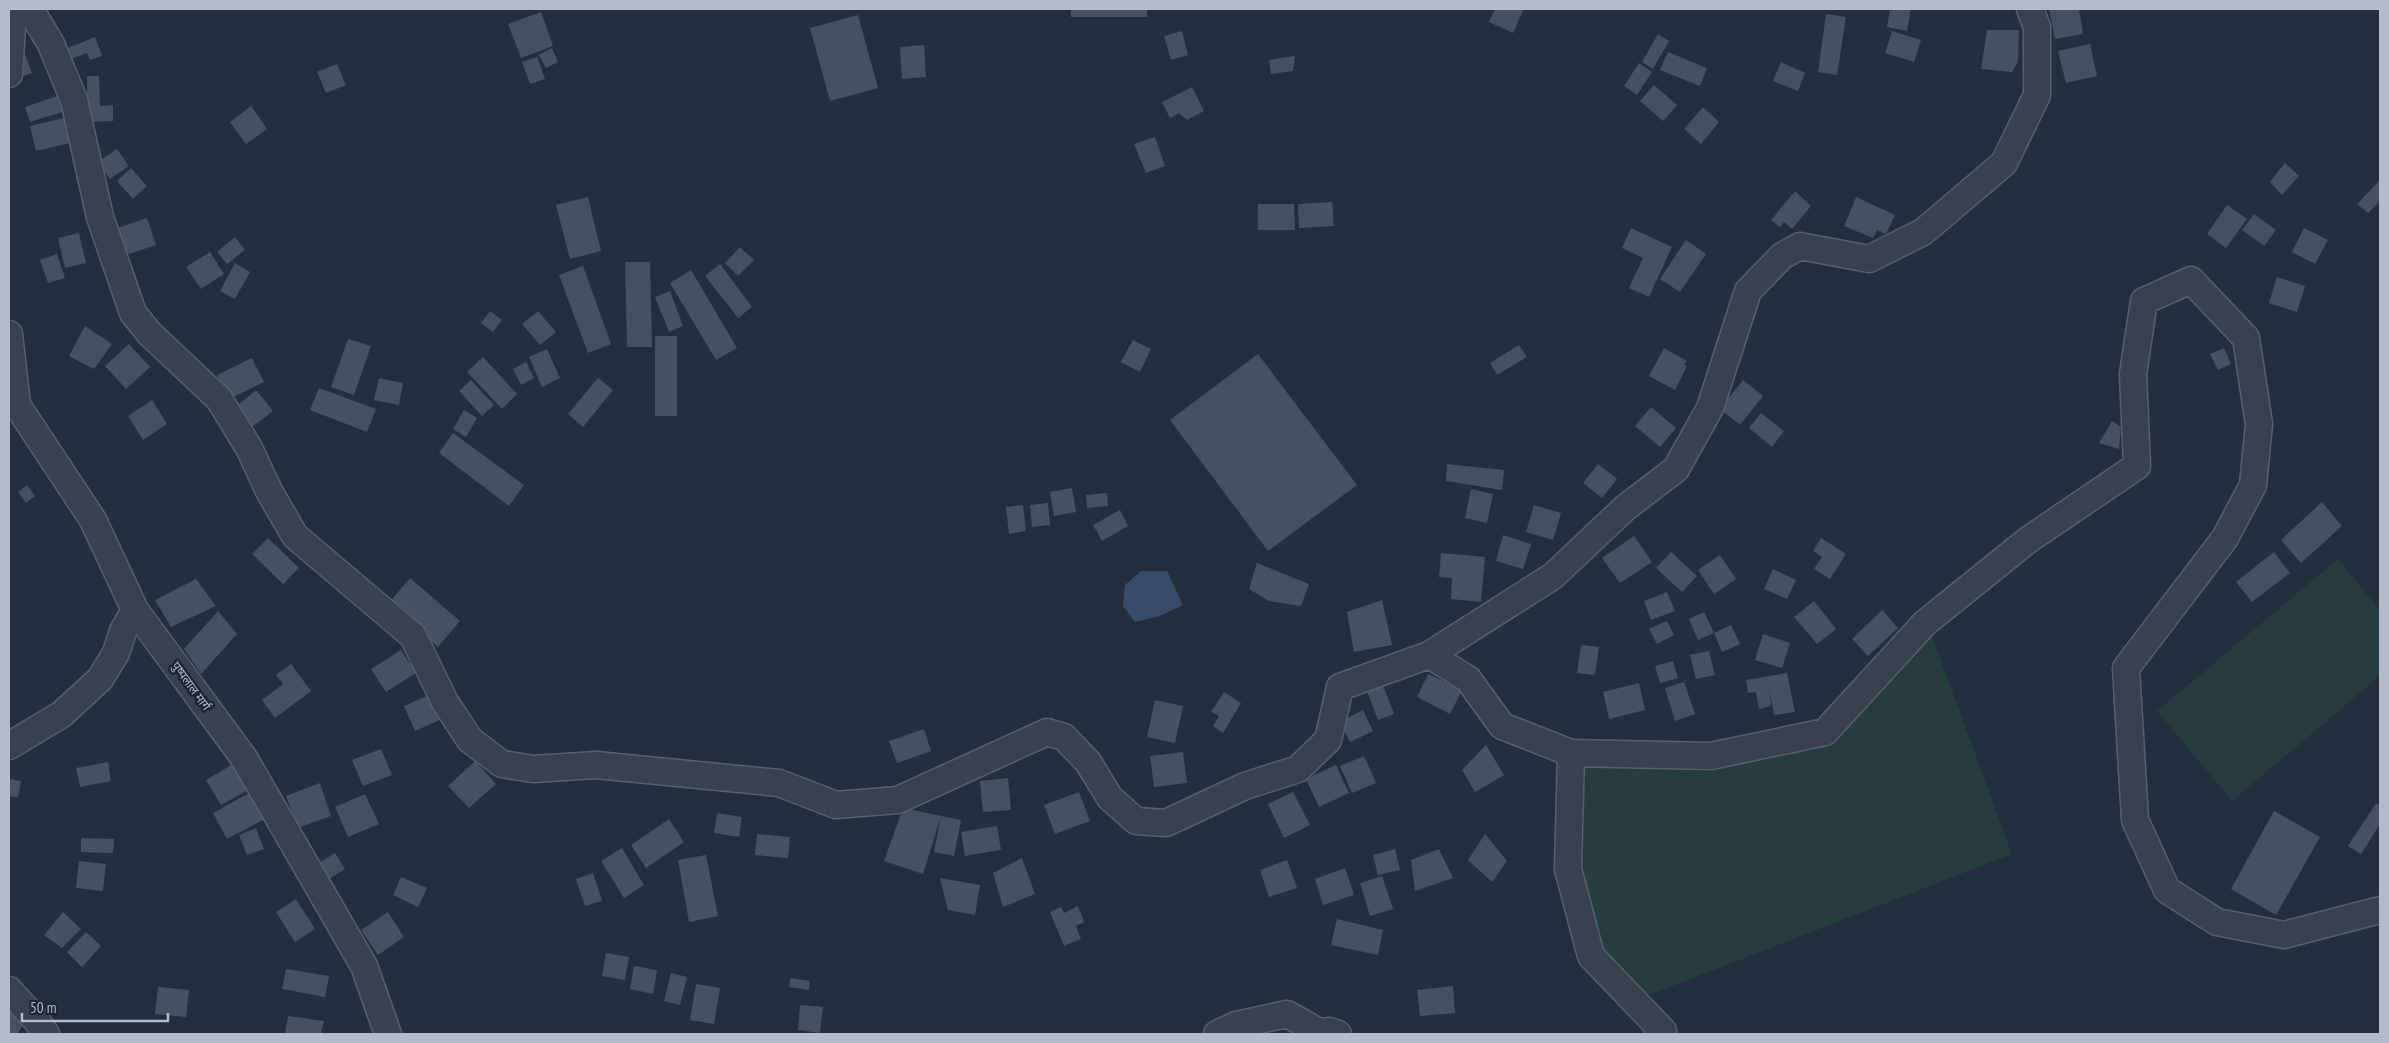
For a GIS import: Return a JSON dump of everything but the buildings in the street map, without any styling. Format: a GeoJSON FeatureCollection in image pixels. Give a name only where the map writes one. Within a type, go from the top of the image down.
{"type":"FeatureCollection","features":[{"type":"Feature","properties":{"kind":"street"},"geometry":{"type":"LineString","coordinates":[[9,74],[13,9]]}},
{"type":"Feature","properties":{"kind":"street"},"geometry":{"type":"LineString","coordinates":[[30,9],[51,44],[74,100],[100,217],[132,312],[149,333],[219,399],[249,448],[269,491],[296,536],[413,636],[445,702],[470,740],[502,764],[533,769],[596,764],[779,784],[836,805],[898,800],[1047,732],[1064,737],[1088,762],[1110,798],[1136,821],[1166,822],[1245,786],[1298,769],[1328,740],[1340,687],[1429,655],[1553,576],[1625,508],[1676,469],[1710,408],[1748,291],[1782,256],[1800,246],[1869,259],[1923,232],[2004,163],[2038,95],[2037,27],[2030,9]]}},
{"type":"Feature","properties":{"kind":"street"},"geometry":{"type":"LineString","coordinates":[[1429,655],[1468,679],[1502,726],[1571,753],[1711,756],[1825,732],[1924,623],[2028,540],[2137,466],[2133,374],[2144,301],[2190,280],[2246,338],[2259,424],[2253,486],[2225,538],[2126,668],[2135,820],[2167,890],[2217,922],[2284,935],[2380,910]]}},
{"type":"Feature","properties":{"kind":"street","name":"पुष्पलाल मार्ग"},"geometry":{"type":"LineString","coordinates":[[9,334],[17,405],[93,520],[135,610],[244,758],[364,966],[388,1034]]}},
{"type":"Feature","properties":{"kind":"street"},"geometry":{"type":"LineString","coordinates":[[9,746],[62,714],[100,680],[116,653],[123,631],[135,610]]}},
{"type":"Feature","properties":{"kind":"street"},"geometry":{"type":"LineString","coordinates":[[1571,753],[1568,869],[1591,956],[1663,1031],[1658,1034]]}},
{"type":"Feature","properties":{"kind":"street"},"geometry":{"type":"LineString","coordinates":[[9,990],[38,1022],[46,1034]]}},
{"type":"Feature","properties":{"kind":"street"},"geometry":{"type":"LineString","coordinates":[[1217,1034],[1236,1024],[1287,1014],[1326,1033]]}},
{"type":"Feature","properties":{"kind":"green space"},"geometry":{"type":"Polygon","coordinates":[[[2338,559],[2380,610],[2380,676],[2232,801],[2157,711],[2338,559]]]}},
{"type":"Feature","properties":{"kind":"green space"},"geometry":{"type":"Polygon","coordinates":[[[1929,628],[2012,854],[1634,1001],[1598,951],[1578,870],[1571,753],[1824,741],[1929,628]]]}},
{"type":"Feature","properties":{"kind":"water"},"geometry":{"type":"Polygon","coordinates":[[[1141,571],[1167,571],[1183,605],[1160,616],[1135,622],[1123,606],[1125,585],[1141,571]]]}}]}
